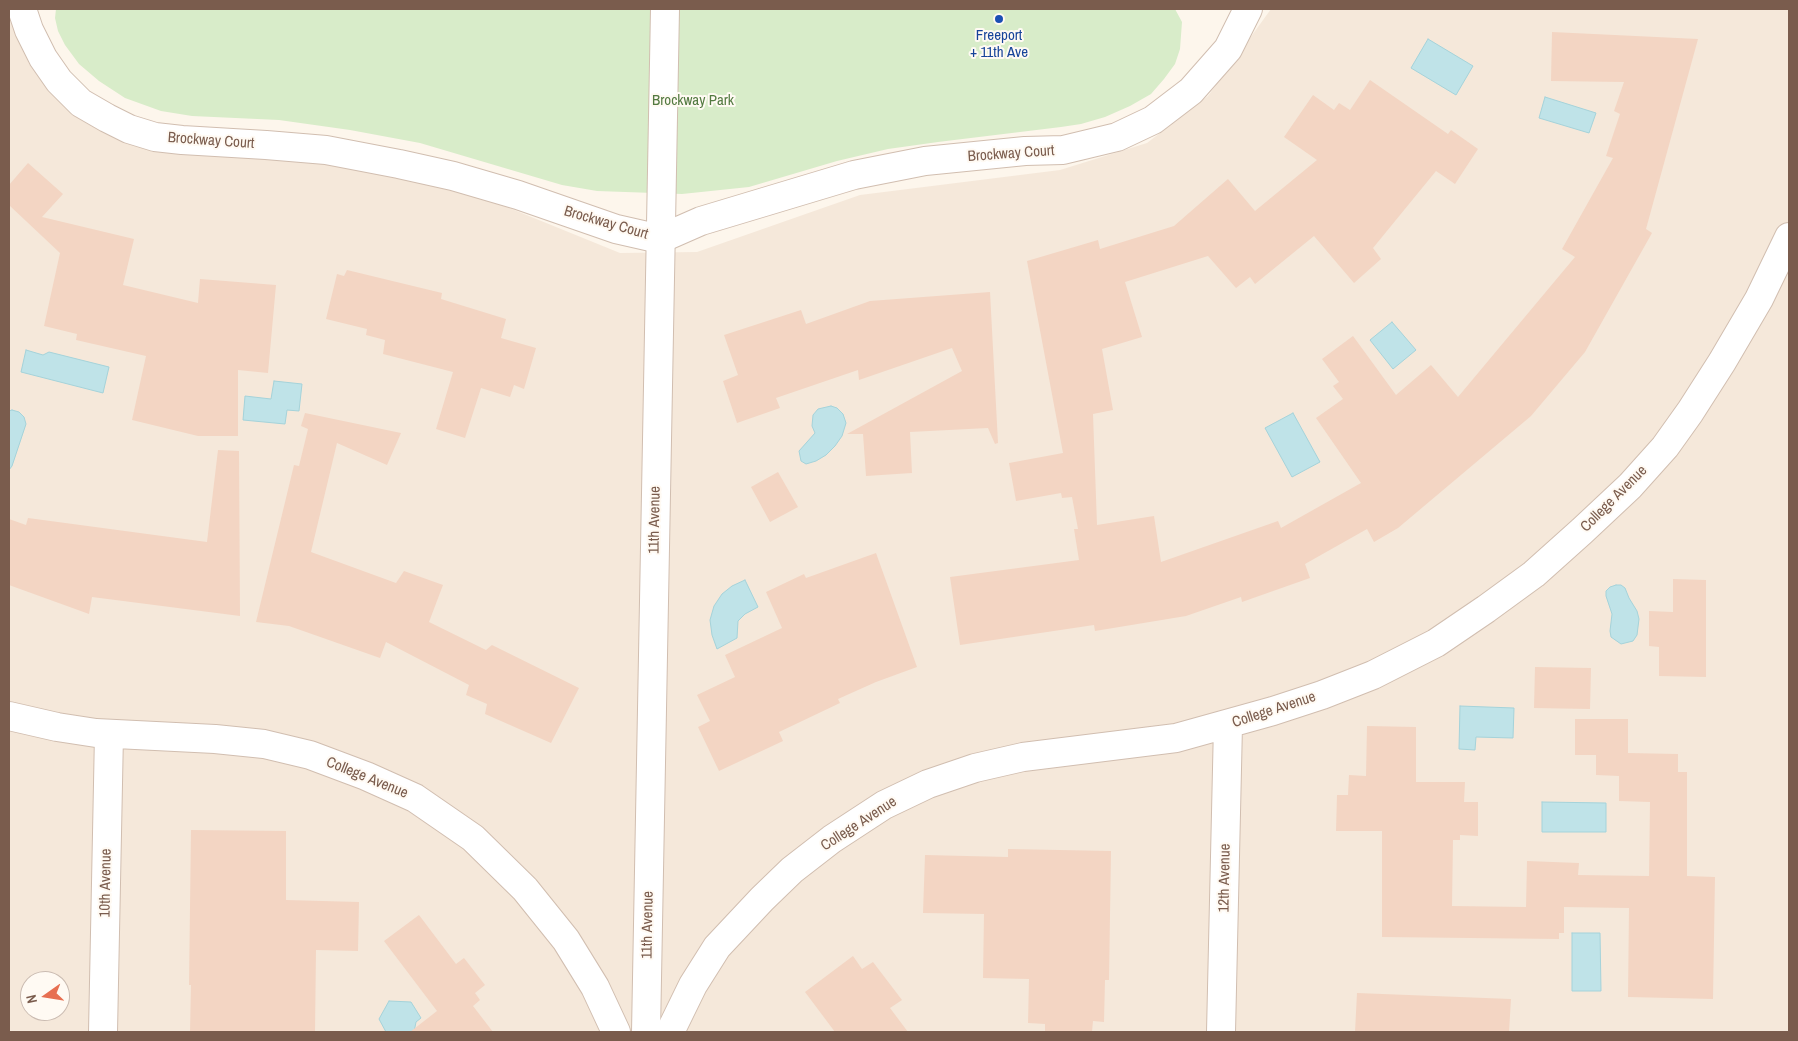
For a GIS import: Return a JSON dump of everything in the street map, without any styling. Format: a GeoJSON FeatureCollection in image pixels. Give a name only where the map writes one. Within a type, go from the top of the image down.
{"type":"FeatureCollection","features":[{"type":"Feature","properties":{"kind":"street","name":"Brockway Court"},"geometry":{"type":"LineString","coordinates":[[22,9],[29,30],[43,58],[59,81],[81,103],[129,129],[155,137],[182,140],[326,150],[398,164],[453,176],[518,195],[616,230],[660,239],[701,222],[854,175],[925,160],[1025,151],[1063,150],[1117,137],[1153,120],[1191,91],[1228,50],[1248,9]]}},
{"type":"Feature","properties":{"kind":"street","name":"11th Avenue"},"geometry":{"type":"LineString","coordinates":[[646,1032],[665,9]]}},
{"type":"Feature","properties":{"kind":"street","name":"College Avenue"},"geometry":{"type":"LineString","coordinates":[[670,1032],[693,984],[717,947],[749,913],[792,870],[832,839],[884,805],[928,784],[985,766],[1023,757],[1176,738],[1228,725],[1322,695],[1381,671],[1436,643],[1534,574],[1630,486],[1665,447],[1727,354],[1759,299],[1789,237]]}},
{"type":"Feature","properties":{"kind":"street","name":"College Avenue"},"geometry":{"type":"LineString","coordinates":[[9,716],[57,727],[109,734],[215,739],[264,744],[310,755],[366,776],[415,798],[473,838],[525,889],[566,940],[595,988],[616,1032]]}},
{"type":"Feature","properties":{"kind":"street","name":"12th Avenue"},"geometry":{"type":"LineString","coordinates":[[1221,1032],[1228,725]]}},
{"type":"Feature","properties":{"kind":"street","name":"10th Avenue"},"geometry":{"type":"LineString","coordinates":[[103,1032],[109,734]]}},
{"type":"Feature","properties":{"kind":"shaded area"},"geometry":{"type":"Polygon","coordinates":[[[9,9],[11,9],[29,64],[88,124],[162,150],[294,156],[465,190],[620,253],[697,252],[860,195],[1060,170],[1147,143],[1208,96],[1271,9],[1789,9],[1789,1032],[9,1032],[9,9]]]}},
{"type":"Feature","properties":{"kind":"green space","name":"Brockway Park"},"geometry":{"type":"Polygon","coordinates":[[[56,9],[1175,9],[1182,22],[1180,49],[1175,64],[1164,79],[1151,94],[1105,117],[1081,124],[1061,127],[888,149],[837,161],[749,187],[682,194],[597,191],[562,185],[420,143],[350,130],[279,120],[192,116],[161,111],[125,98],[99,81],[79,64],[65,45],[58,31],[55,18],[56,9]]]}},
{"type":"Feature","properties":{"kind":"water"},"geometry":{"type":"Polygon","coordinates":[[[1428,39],[1473,66],[1456,95],[1411,68],[1428,39]]]}},
{"type":"Feature","properties":{"kind":"water"},"geometry":{"type":"Polygon","coordinates":[[[1545,97],[1596,113],[1589,133],[1539,118],[1545,97]]]}},
{"type":"Feature","properties":{"kind":"water"},"geometry":{"type":"Polygon","coordinates":[[[1392,322],[1416,350],[1393,369],[1370,340],[1392,322]]]}},
{"type":"Feature","properties":{"kind":"water"},"geometry":{"type":"Polygon","coordinates":[[[26,350],[43,355],[49,352],[109,367],[103,393],[21,372],[26,350]]]}},
{"type":"Feature","properties":{"kind":"water"},"geometry":{"type":"Polygon","coordinates":[[[274,381],[302,384],[299,411],[287,410],[285,424],[243,420],[245,396],[271,399],[274,381]]]}},
{"type":"Feature","properties":{"kind":"water"},"geometry":{"type":"Polygon","coordinates":[[[831,406],[837,408],[843,414],[846,423],[842,436],[826,455],[806,464],[801,461],[799,451],[815,433],[812,426],[813,415],[818,409],[831,406]]]}},
{"type":"Feature","properties":{"kind":"water"},"geometry":{"type":"Polygon","coordinates":[[[9,411],[19,412],[24,417],[26,424],[9,470],[9,411]]]}},
{"type":"Feature","properties":{"kind":"water"},"geometry":{"type":"Polygon","coordinates":[[[1293,413],[1320,462],[1292,477],[1265,428],[1293,413]]]}},
{"type":"Feature","properties":{"kind":"water"},"geometry":{"type":"Polygon","coordinates":[[[745,580],[758,607],[745,614],[738,621],[737,638],[717,649],[712,635],[710,620],[714,606],[722,594],[732,586],[745,580]]]}},
{"type":"Feature","properties":{"kind":"water"},"geometry":{"type":"Polygon","coordinates":[[[1616,585],[1621,585],[1625,588],[1639,619],[1637,635],[1633,641],[1621,644],[1611,637],[1612,614],[1606,596],[1606,591],[1616,585]]]}},
{"type":"Feature","properties":{"kind":"water"},"geometry":{"type":"Polygon","coordinates":[[[1460,706],[1514,708],[1513,738],[1476,737],[1475,750],[1459,749],[1460,706]]]}},
{"type":"Feature","properties":{"kind":"water"},"geometry":{"type":"Polygon","coordinates":[[[1542,802],[1606,803],[1606,832],[1542,832],[1542,802]]]}},
{"type":"Feature","properties":{"kind":"water"},"geometry":{"type":"Polygon","coordinates":[[[1572,933],[1600,933],[1601,991],[1572,991],[1572,933]]]}},
{"type":"Feature","properties":{"kind":"water"},"geometry":{"type":"Polygon","coordinates":[[[389,1001],[411,1002],[421,1018],[416,1022],[414,1032],[386,1032],[379,1019],[389,1001]]]}},
{"type":"Feature","properties":{"kind":"building"},"geometry":{"type":"Polygon","coordinates":[[[1552,32],[1698,39],[1646,229],[1652,233],[1585,352],[1531,416],[1398,528],[1374,542],[1367,529],[1305,564],[1310,578],[1242,602],[1241,597],[1186,616],[1095,631],[1094,625],[960,645],[950,577],[1079,560],[1074,529],[1078,529],[1072,497],[1062,498],[1061,493],[1016,501],[1009,463],[1063,453],[1027,261],[1098,240],[1100,249],[1174,226],[1228,179],[1255,211],[1317,160],[1284,137],[1313,95],[1334,110],[1339,103],[1350,110],[1370,80],[1448,134],[1451,130],[1478,149],[1455,184],[1436,171],[1373,248],[1381,259],[1354,283],[1314,236],[1255,284],[1250,277],[1236,288],[1208,256],[1125,282],[1142,337],[1102,349],[1113,410],[1093,414],[1097,525],[1154,516],[1161,562],[1278,521],[1281,528],[1361,483],[1316,418],[1343,399],[1333,386],[1339,382],[1322,359],[1353,336],[1396,395],[1431,365],[1458,397],[1575,257],[1562,249],[1613,158],[1606,156],[1620,114],[1614,111],[1624,82],[1551,81],[1552,32]]]}},
{"type":"Feature","properties":{"kind":"building"},"geometry":{"type":"Polygon","coordinates":[[[28,163],[63,194],[42,217],[134,239],[123,285],[198,303],[200,279],[276,285],[268,373],[238,370],[238,436],[198,436],[132,420],[146,356],[76,340],[77,334],[44,326],[60,253],[9,205],[9,185],[28,163]]]}},
{"type":"Feature","properties":{"kind":"building"},"geometry":{"type":"Polygon","coordinates":[[[347,270],[442,293],[441,299],[506,319],[501,338],[536,348],[524,389],[514,385],[510,397],[481,388],[465,438],[436,429],[453,372],[383,354],[385,340],[366,335],[367,329],[326,319],[337,274],[344,276],[347,270]]]}},
{"type":"Feature","properties":{"kind":"building"},"geometry":{"type":"Polygon","coordinates":[[[990,292],[998,443],[995,444],[988,428],[910,432],[912,473],[866,476],[863,434],[847,434],[962,371],[952,348],[859,380],[858,370],[776,398],[780,408],[737,423],[723,381],[738,375],[724,335],[801,310],[806,324],[870,301],[990,292]]]}},
{"type":"Feature","properties":{"kind":"building"},"geometry":{"type":"Polygon","coordinates":[[[305,413],[401,433],[387,465],[337,443],[311,552],[396,583],[404,571],[443,585],[429,622],[486,650],[492,645],[579,688],[551,743],[485,714],[487,704],[466,695],[469,685],[386,642],[380,658],[289,626],[256,622],[294,465],[299,466],[308,429],[301,426],[305,413]]]}},
{"type":"Feature","properties":{"kind":"building"},"geometry":{"type":"Polygon","coordinates":[[[218,450],[239,451],[240,616],[92,597],[89,614],[9,585],[9,519],[26,525],[28,518],[207,542],[218,450]]]}},
{"type":"Feature","properties":{"kind":"building"},"geometry":{"type":"Polygon","coordinates":[[[778,472],[798,507],[770,522],[751,487],[778,472]]]}},
{"type":"Feature","properties":{"kind":"building"},"geometry":{"type":"Polygon","coordinates":[[[876,553],[917,667],[838,699],[840,703],[779,732],[783,741],[719,771],[698,727],[710,721],[697,695],[735,677],[725,655],[782,628],[766,592],[804,574],[806,578],[876,553]]]}},
{"type":"Feature","properties":{"kind":"building"},"geometry":{"type":"Polygon","coordinates":[[[1673,579],[1706,580],[1706,677],[1659,676],[1659,647],[1649,646],[1649,611],[1673,612],[1673,579]]]}},
{"type":"Feature","properties":{"kind":"building"},"geometry":{"type":"Polygon","coordinates":[[[1535,667],[1591,668],[1590,709],[1534,708],[1535,667]]]}},
{"type":"Feature","properties":{"kind":"building"},"geometry":{"type":"Polygon","coordinates":[[[1575,719],[1628,719],[1628,753],[1678,754],[1678,772],[1687,772],[1687,876],[1715,877],[1713,999],[1628,997],[1629,908],[1564,907],[1564,933],[1559,933],[1559,939],[1382,937],[1382,831],[1336,831],[1337,795],[1348,795],[1349,775],[1366,776],[1367,726],[1416,727],[1416,782],[1465,782],[1464,802],[1478,802],[1478,836],[1460,835],[1460,840],[1453,840],[1452,906],[1526,907],[1527,861],[1579,863],[1578,875],[1649,876],[1650,802],[1619,801],[1619,776],[1596,775],[1596,755],[1575,755],[1575,719]]]}},
{"type":"Feature","properties":{"kind":"building"},"geometry":{"type":"Polygon","coordinates":[[[191,830],[286,831],[286,900],[359,902],[358,951],[316,950],[315,1032],[190,1032],[191,830]]]}},
{"type":"Feature","properties":{"kind":"building"},"geometry":{"type":"Polygon","coordinates":[[[1008,849],[1111,851],[1109,980],[1105,980],[1104,1022],[1093,1021],[1092,1032],[1045,1032],[1045,1024],[1028,1023],[1029,979],[983,978],[984,914],[923,913],[925,855],[1008,857],[1008,849]]]}},
{"type":"Feature","properties":{"kind":"building"},"geometry":{"type":"Polygon","coordinates":[[[419,915],[456,964],[464,958],[485,985],[475,993],[480,1000],[473,1006],[493,1032],[410,1032],[437,1011],[384,941],[419,915]]]}},
{"type":"Feature","properties":{"kind":"building"},"geometry":{"type":"Polygon","coordinates":[[[853,956],[862,969],[873,962],[902,1000],[890,1008],[908,1032],[835,1032],[805,992],[853,956]]]}},
{"type":"Feature","properties":{"kind":"building"},"geometry":{"type":"Polygon","coordinates":[[[1357,993],[1511,999],[1509,1032],[1355,1032],[1357,993]]]}},
{"type":"Feature","properties":{"kind":"place","name":"Freeport + 11th Ave"},"geometry":{"type":"Point","coordinates":[999,19]}}]}
